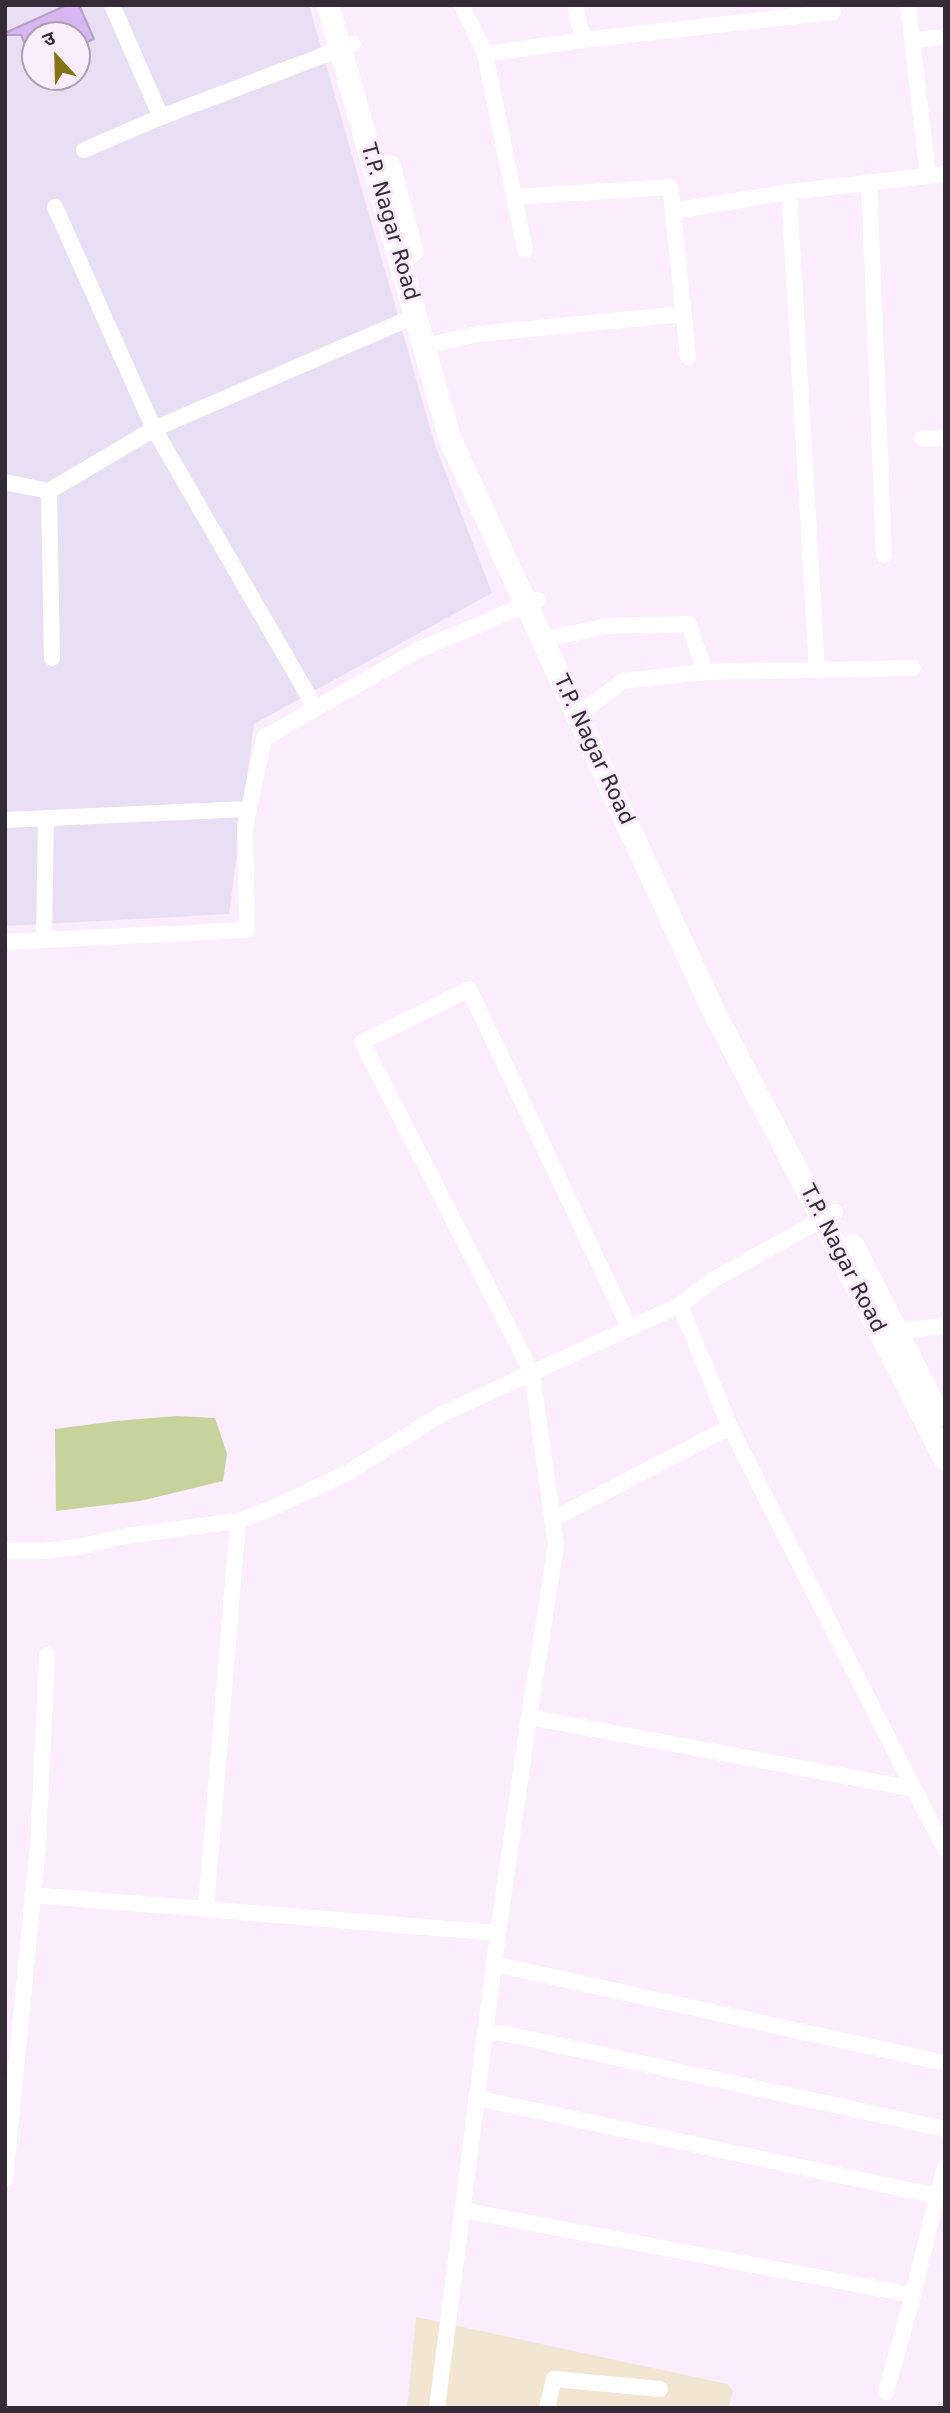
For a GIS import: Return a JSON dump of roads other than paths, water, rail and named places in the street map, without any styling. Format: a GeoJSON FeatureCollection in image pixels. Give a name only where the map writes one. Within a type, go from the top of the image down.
{"type":"FeatureCollection","features":[{"type":"Feature","properties":{"kind":"main road","name":"T.P. Nagar Road"},"geometry":{"type":"LineString","coordinates":[[328,5],[347,46],[415,316],[450,439],[532,602],[714,1012],[829,1215],[889,1332],[945,1459]]}},
{"type":"Feature","properties":{"kind":"main road"},"geometry":{"type":"LineString","coordinates":[[341,5],[347,46],[403,211],[434,344],[459,429],[532,602],[555,637],[709,972],[829,1215]]}},
{"type":"Feature","properties":{"kind":"main road"},"geometry":{"type":"LineString","coordinates":[[889,1332],[945,1426]]}},
{"type":"Feature","properties":{"kind":"street"},"geometry":{"type":"LineString","coordinates":[[112,5],[161,117]]}},
{"type":"Feature","properties":{"kind":"street"},"geometry":{"type":"LineString","coordinates":[[462,5],[485,54],[525,250]]}},
{"type":"Feature","properties":{"kind":"street"},"geometry":{"type":"LineString","coordinates":[[575,5],[583,40]]}},
{"type":"Feature","properties":{"kind":"street"},"geometry":{"type":"LineString","coordinates":[[908,5],[928,176]]}},
{"type":"Feature","properties":{"kind":"street"},"geometry":{"type":"LineString","coordinates":[[485,54],[583,40],[833,12]]}},
{"type":"Feature","properties":{"kind":"street"},"geometry":{"type":"LineString","coordinates":[[912,40],[945,37]]}},
{"type":"Feature","properties":{"kind":"street"},"geometry":{"type":"LineString","coordinates":[[84,150],[161,117],[347,46]]}},
{"type":"Feature","properties":{"kind":"street"},"geometry":{"type":"LineString","coordinates":[[673,211],[789,192],[945,174]]}},
{"type":"Feature","properties":{"kind":"street"},"geometry":{"type":"LineString","coordinates":[[869,183],[884,555]]}},
{"type":"Feature","properties":{"kind":"street"},"geometry":{"type":"LineString","coordinates":[[514,197],[670,187],[688,357]]}},
{"type":"Feature","properties":{"kind":"street"},"geometry":{"type":"LineString","coordinates":[[789,192],[817,670]]}},
{"type":"Feature","properties":{"kind":"street"},"geometry":{"type":"LineString","coordinates":[[55,207],[154,429],[315,707]]}},
{"type":"Feature","properties":{"kind":"street"},"geometry":{"type":"LineString","coordinates":[[434,344],[477,334],[684,314]]}},
{"type":"Feature","properties":{"kind":"street"},"geometry":{"type":"LineString","coordinates":[[5,482],[49,491],[154,429],[415,316]]}},
{"type":"Feature","properties":{"kind":"street"},"geometry":{"type":"LineString","coordinates":[[922,439],[945,438]]}},
{"type":"Feature","properties":{"kind":"street"},"geometry":{"type":"LineString","coordinates":[[49,491],[52,658]]}},
{"type":"Feature","properties":{"kind":"street"},"geometry":{"type":"LineString","coordinates":[[5,942],[247,930],[245,827],[264,738],[418,650],[532,602]]}},
{"type":"Feature","properties":{"kind":"street"},"geometry":{"type":"LineString","coordinates":[[555,637],[608,626],[689,624],[705,672]]}},
{"type":"Feature","properties":{"kind":"street"},"geometry":{"type":"LineString","coordinates":[[586,709],[622,681],[705,672],[913,667]]}},
{"type":"Feature","properties":{"kind":"street"},"geometry":{"type":"LineString","coordinates":[[5,820],[250,809]]}},
{"type":"Feature","properties":{"kind":"street"},"geometry":{"type":"LineString","coordinates":[[44,940],[46,818]]}},
{"type":"Feature","properties":{"kind":"street"},"geometry":{"type":"LineString","coordinates":[[437,2408],[498,1933],[556,1545],[532,1373],[362,1042],[469,989],[629,1327]]}},
{"type":"Feature","properties":{"kind":"street"},"geometry":{"type":"LineString","coordinates":[[5,1551],[79,1547],[125,1536],[238,1521],[270,1509],[349,1472],[442,1414],[680,1305],[713,1280],[829,1215]]}},
{"type":"Feature","properties":{"kind":"street"},"geometry":{"type":"LineString","coordinates":[[680,1305],[730,1427],[945,1849]]}},
{"type":"Feature","properties":{"kind":"street"},"geometry":{"type":"LineString","coordinates":[[889,1332],[945,1326]]}},
{"type":"Feature","properties":{"kind":"street"},"geometry":{"type":"LineString","coordinates":[[553,1519],[730,1427]]}},
{"type":"Feature","properties":{"kind":"street"},"geometry":{"type":"LineString","coordinates":[[206,1907],[238,1521]]}},
{"type":"Feature","properties":{"kind":"street"},"geometry":{"type":"LineString","coordinates":[[5,2179],[38,1846],[47,1655]]}},
{"type":"Feature","properties":{"kind":"street"},"geometry":{"type":"LineString","coordinates":[[529,1717],[914,1789]]}},
{"type":"Feature","properties":{"kind":"street"},"geometry":{"type":"LineString","coordinates":[[32,1895],[206,1907],[498,1933]]}},
{"type":"Feature","properties":{"kind":"street"},"geometry":{"type":"LineString","coordinates":[[494,1964],[945,2063]]}},
{"type":"Feature","properties":{"kind":"street"},"geometry":{"type":"LineString","coordinates":[[485,2032],[515,2036],[945,2129]]}},
{"type":"Feature","properties":{"kind":"street"},"geometry":{"type":"LineString","coordinates":[[477,2098],[937,2196]]}},
{"type":"Feature","properties":{"kind":"street"},"geometry":{"type":"LineString","coordinates":[[886,2392],[914,2295],[945,2168]]}},
{"type":"Feature","properties":{"kind":"street"},"geometry":{"type":"LineString","coordinates":[[462,2210],[914,2295]]}},
{"type":"Feature","properties":{"kind":"street"},"geometry":{"type":"LineString","coordinates":[[547,2408],[554,2379],[660,2389]]}}]}
